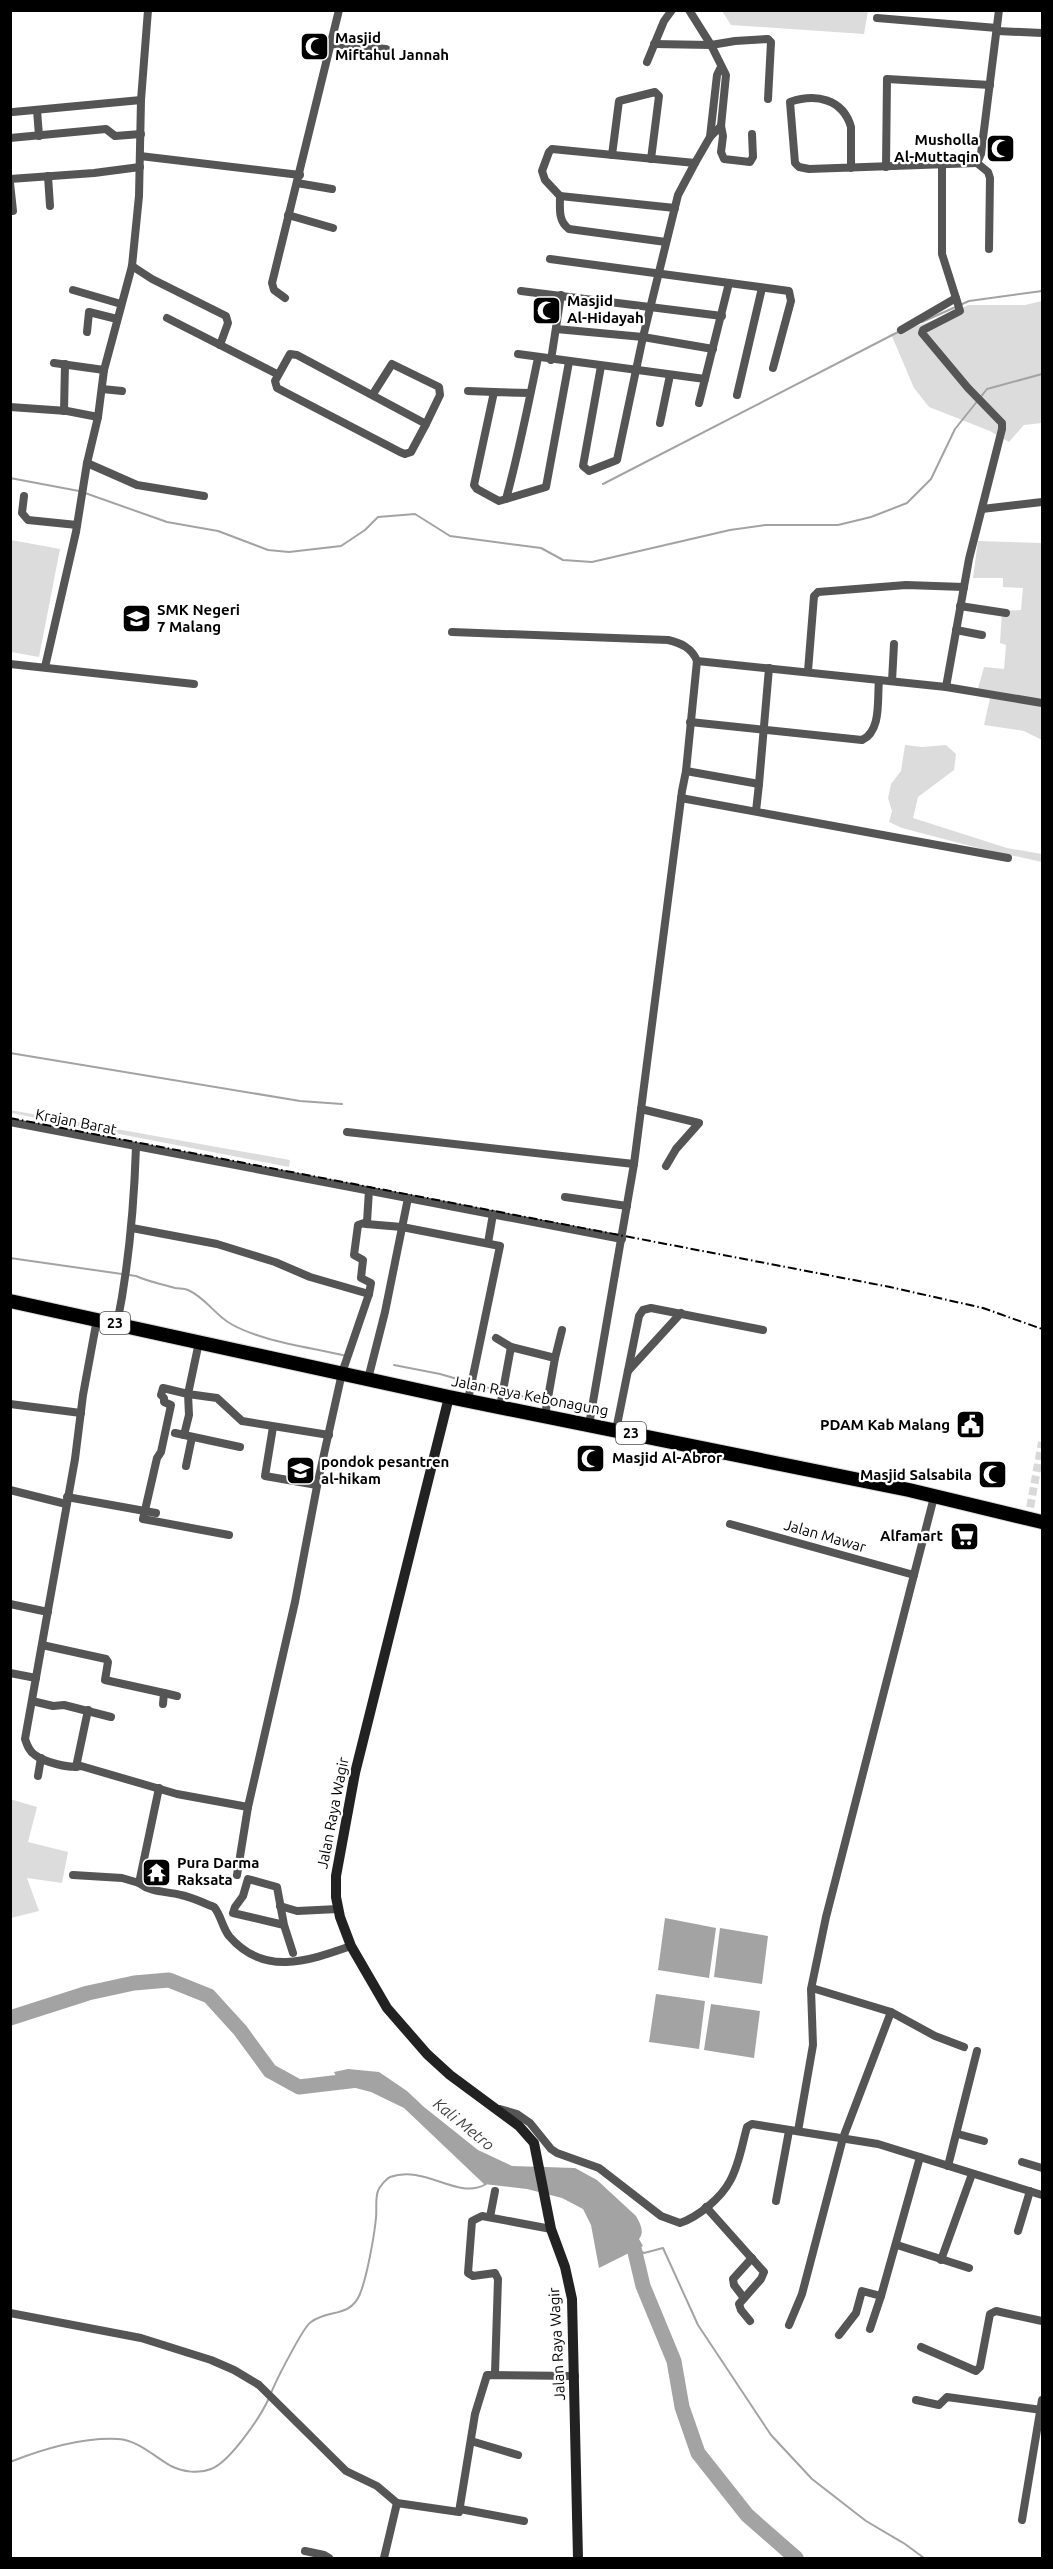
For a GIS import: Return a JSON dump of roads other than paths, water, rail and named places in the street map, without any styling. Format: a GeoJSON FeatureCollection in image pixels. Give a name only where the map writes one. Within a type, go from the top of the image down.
{"type":"FeatureCollection","features":[{"type":"Feature","properties":{"kind":"highway","name":"Jalan Raya Kebonagung"},"geometry":{"type":"LineString","coordinates":[[10,1301],[342,1373],[371,1367],[449,1397],[469,1394],[546,1410],[589,1425],[934,1497],[1042,1522]]}},
{"type":"Feature","properties":{"kind":"main road","name":"Jalan Raya Wagir"},"geometry":{"type":"LineString","coordinates":[[449,1397],[355,1773],[336,1876],[338,1909],[351,1946],[378,1995],[407,2032],[461,2085],[526,2132],[534,2143],[551,2229],[569,2282],[574,2322],[578,2559]]}},
{"type":"Feature","properties":{"kind":"street"},"geometry":{"type":"LineString","coordinates":[[45,667],[77,525],[84,478],[98,417],[104,370],[132,267],[137,232],[141,100],[148,10]]}},
{"type":"Feature","properties":{"kind":"street"},"geometry":{"type":"LineString","coordinates":[[285,298],[274,290],[272,283],[339,10]]}},
{"type":"Feature","properties":{"kind":"street"},"geometry":{"type":"LineString","coordinates":[[647,62],[664,21],[672,10]]}},
{"type":"Feature","properties":{"kind":"street"},"geometry":{"type":"LineString","coordinates":[[689,10],[711,45],[726,81],[721,126],[722,155],[726,160],[750,162],[753,157],[752,134]]}},
{"type":"Feature","properties":{"kind":"street"},"geometry":{"type":"LineString","coordinates":[[977,163],[981,154],[999,10]]}},
{"type":"Feature","properties":{"kind":"street"},"geometry":{"type":"LineString","coordinates":[[877,18],[1042,33]]}},
{"type":"Feature","properties":{"kind":"street"},"geometry":{"type":"LineString","coordinates":[[654,44],[711,45],[764,38],[770,40],[768,99]]}},
{"type":"Feature","properties":{"kind":"street"},"geometry":{"type":"LineString","coordinates":[[332,44],[386,49]]}},
{"type":"Feature","properties":{"kind":"street"},"geometry":{"type":"LineString","coordinates":[[710,137],[717,75],[721,67]]}},
{"type":"Feature","properties":{"kind":"street"},"geometry":{"type":"LineString","coordinates":[[886,167],[887,79],[990,85]]}},
{"type":"Feature","properties":{"kind":"street"},"geometry":{"type":"LineString","coordinates":[[612,155],[620,101],[656,92],[659,96],[651,159]]}},
{"type":"Feature","properties":{"kind":"street"},"geometry":{"type":"LineString","coordinates":[[851,168],[852,134],[849,121],[835,103],[827,99],[797,100],[790,103],[795,163],[799,167],[809,169],[942,166],[977,163],[988,172],[990,178],[988,249]]}},
{"type":"Feature","properties":{"kind":"street"},"geometry":{"type":"LineString","coordinates":[[12,112],[141,100]]}},
{"type":"Feature","properties":{"kind":"street"},"geometry":{"type":"LineString","coordinates":[[36,110],[39,135]]}},
{"type":"Feature","properties":{"kind":"street"},"geometry":{"type":"LineString","coordinates":[[711,123],[721,126]]}},
{"type":"Feature","properties":{"kind":"street"},"geometry":{"type":"LineString","coordinates":[[601,366],[583,466],[589,471],[617,460],[643,337],[681,186],[710,137],[721,126]]}},
{"type":"Feature","properties":{"kind":"street"},"geometry":{"type":"LineString","coordinates":[[10,138],[106,129],[115,136],[141,134]]}},
{"type":"Feature","properties":{"kind":"street"},"geometry":{"type":"LineString","coordinates":[[666,243],[569,229],[561,220],[560,196],[545,180],[542,171],[552,149],[695,163]]}},
{"type":"Feature","properties":{"kind":"street"},"geometry":{"type":"LineString","coordinates":[[140,156],[299,179],[332,189]]}},
{"type":"Feature","properties":{"kind":"street"},"geometry":{"type":"LineString","coordinates":[[942,166],[942,254],[959,312],[922,332],[968,388],[1002,423],[964,587],[946,687]]}},
{"type":"Feature","properties":{"kind":"street"},"geometry":{"type":"LineString","coordinates":[[10,178],[48,177],[140,167]]}},
{"type":"Feature","properties":{"kind":"street"},"geometry":{"type":"LineString","coordinates":[[48,177],[50,206]]}},
{"type":"Feature","properties":{"kind":"street"},"geometry":{"type":"LineString","coordinates":[[10,183],[13,211]]}},
{"type":"Feature","properties":{"kind":"street"},"geometry":{"type":"LineString","coordinates":[[560,196],[675,208]]}},
{"type":"Feature","properties":{"kind":"street"},"geometry":{"type":"LineString","coordinates":[[288,215],[333,228]]}},
{"type":"Feature","properties":{"kind":"street"},"geometry":{"type":"LineString","coordinates":[[550,259],[789,291],[791,294],[773,368]]}},
{"type":"Feature","properties":{"kind":"street"},"geometry":{"type":"LineString","coordinates":[[132,267],[226,316],[228,323],[220,345]]}},
{"type":"Feature","properties":{"kind":"street"},"geometry":{"type":"LineString","coordinates":[[129,276],[152,279]]}},
{"type":"Feature","properties":{"kind":"street"},"geometry":{"type":"LineString","coordinates":[[699,404],[729,283]]}},
{"type":"Feature","properties":{"kind":"street"},"geometry":{"type":"LineString","coordinates":[[737,395],[762,288]]}},
{"type":"Feature","properties":{"kind":"street"},"geometry":{"type":"LineString","coordinates":[[73,290],[121,304]]}},
{"type":"Feature","properties":{"kind":"street"},"geometry":{"type":"LineString","coordinates":[[521,291],[722,316]]}},
{"type":"Feature","properties":{"kind":"street"},"geometry":{"type":"LineString","coordinates":[[551,360],[561,295]]}},
{"type":"Feature","properties":{"kind":"street"},"geometry":{"type":"LineString","coordinates":[[902,330],[958,303]]}},
{"type":"Feature","properties":{"kind":"street"},"geometry":{"type":"LineString","coordinates":[[87,332],[89,312],[117,319]]}},
{"type":"Feature","properties":{"kind":"street"},"geometry":{"type":"LineString","coordinates":[[166,318],[277,374]]}},
{"type":"Feature","properties":{"kind":"street"},"geometry":{"type":"LineString","coordinates":[[556,328],[643,337],[713,349]]}},
{"type":"Feature","properties":{"kind":"street"},"geometry":{"type":"LineString","coordinates":[[373,394],[392,364],[439,387],[440,395],[426,424],[411,452],[405,454],[277,388],[274,384],[287,356],[293,354],[373,394],[426,424]]}},
{"type":"Feature","properties":{"kind":"street"},"geometry":{"type":"LineString","coordinates":[[519,354],[705,379]]}},
{"type":"Feature","properties":{"kind":"street"},"geometry":{"type":"LineString","coordinates":[[506,499],[538,358]]}},
{"type":"Feature","properties":{"kind":"street"},"geometry":{"type":"LineString","coordinates":[[494,392],[474,484],[477,489],[499,501],[546,487],[568,362]]}},
{"type":"Feature","properties":{"kind":"street"},"geometry":{"type":"LineString","coordinates":[[54,363],[104,370]]}},
{"type":"Feature","properties":{"kind":"street"},"geometry":{"type":"LineString","coordinates":[[64,411],[65,364]]}},
{"type":"Feature","properties":{"kind":"street"},"geometry":{"type":"LineString","coordinates":[[660,423],[670,375]]}},
{"type":"Feature","properties":{"kind":"street"},"geometry":{"type":"LineString","coordinates":[[102,389],[122,391]]}},
{"type":"Feature","properties":{"kind":"street"},"geometry":{"type":"LineString","coordinates":[[468,392],[530,393]]}},
{"type":"Feature","properties":{"kind":"street"},"geometry":{"type":"LineString","coordinates":[[10,407],[64,411],[98,417]]}},
{"type":"Feature","properties":{"kind":"street"},"geometry":{"type":"LineString","coordinates":[[87,463],[137,485],[204,496]]}},
{"type":"Feature","properties":{"kind":"street"},"geometry":{"type":"LineString","coordinates":[[24,496],[22,513],[28,520],[77,525]]}},
{"type":"Feature","properties":{"kind":"street"},"geometry":{"type":"LineString","coordinates":[[982,509],[1042,502]]}},
{"type":"Feature","properties":{"kind":"street"},"geometry":{"type":"LineString","coordinates":[[808,671],[814,596],[818,592],[906,585],[964,587]]}},
{"type":"Feature","properties":{"kind":"street"},"geometry":{"type":"LineString","coordinates":[[960,606],[1006,613]]}},
{"type":"Feature","properties":{"kind":"street"},"geometry":{"type":"LineString","coordinates":[[956,630],[982,635]]}},
{"type":"Feature","properties":{"kind":"street"},"geometry":{"type":"LineString","coordinates":[[452,632],[668,640],[683,645],[691,651],[697,661],[686,771],[634,1164],[589,1425]]}},
{"type":"Feature","properties":{"kind":"street"},"geometry":{"type":"LineString","coordinates":[[892,681],[894,644]]}},
{"type":"Feature","properties":{"kind":"street"},"geometry":{"type":"LineString","coordinates":[[697,661],[946,687],[1042,702]]}},
{"type":"Feature","properties":{"kind":"street"},"geometry":{"type":"LineString","coordinates":[[10,664],[194,684]]}},
{"type":"Feature","properties":{"kind":"street"},"geometry":{"type":"LineString","coordinates":[[756,811],[769,668]]}},
{"type":"Feature","properties":{"kind":"street"},"geometry":{"type":"LineString","coordinates":[[690,722],[865,739],[874,728],[879,680]]}},
{"type":"Feature","properties":{"kind":"street"},"geometry":{"type":"LineString","coordinates":[[686,771],[759,784]]}},
{"type":"Feature","properties":{"kind":"street"},"geometry":{"type":"LineString","coordinates":[[681,798],[1008,858]]}},
{"type":"Feature","properties":{"kind":"street"},"geometry":{"type":"LineString","coordinates":[[641,1109],[699,1123],[676,1149],[666,1166]]}},
{"type":"Feature","properties":{"kind":"street","name":"Krajan Barat"},"geometry":{"type":"LineString","coordinates":[[10,1122],[622,1239]]}},
{"type":"Feature","properties":{"kind":"street"},"geometry":{"type":"LineString","coordinates":[[347,1132],[634,1164]]}},
{"type":"Feature","properties":{"kind":"street"},"geometry":{"type":"LineString","coordinates":[[117,1324],[127,1275],[136,1147]]}},
{"type":"Feature","properties":{"kind":"street"},"geometry":{"type":"LineString","coordinates":[[366,1224],[369,1190]]}},
{"type":"Feature","properties":{"kind":"street"},"geometry":{"type":"LineString","coordinates":[[565,1197],[627,1206]]}},
{"type":"Feature","properties":{"kind":"street"},"geometry":{"type":"LineString","coordinates":[[371,1367],[408,1198]]}},
{"type":"Feature","properties":{"kind":"street"},"geometry":{"type":"LineString","coordinates":[[488,1243],[493,1214]]}},
{"type":"Feature","properties":{"kind":"street"},"geometry":{"type":"LineString","coordinates":[[237,1875],[248,1807],[295,1602],[317,1485],[342,1373],[369,1294],[371,1283],[361,1278],[363,1260],[354,1255],[358,1225],[402,1227],[500,1246],[469,1394]]}},
{"type":"Feature","properties":{"kind":"street"},"geometry":{"type":"LineString","coordinates":[[132,1228],[217,1244],[275,1262],[310,1277],[369,1294]]}},
{"type":"Feature","properties":{"kind":"street"},"geometry":{"type":"LineString","coordinates":[[616,1430],[639,1316],[643,1310],[651,1308],[681,1313],[763,1330]]}},
{"type":"Feature","properties":{"kind":"street"},"geometry":{"type":"LineString","coordinates":[[627,1372],[681,1313]]}},
{"type":"Feature","properties":{"kind":"street"},"geometry":{"type":"LineString","coordinates":[[97,1319],[25,1738],[30,1750],[41,1758],[76,1767],[81,1766],[177,1794],[248,1807]]}},
{"type":"Feature","properties":{"kind":"street"},"geometry":{"type":"LineString","coordinates":[[546,1410],[562,1330]]}},
{"type":"Feature","properties":{"kind":"street"},"geometry":{"type":"LineString","coordinates":[[496,1338],[511,1347],[555,1358]]}},
{"type":"Feature","properties":{"kind":"street"},"geometry":{"type":"LineString","coordinates":[[186,1466],[188,1394],[199,1342]]}},
{"type":"Feature","properties":{"kind":"street"},"geometry":{"type":"LineString","coordinates":[[501,1401],[511,1347]]}},
{"type":"Feature","properties":{"kind":"street"},"geometry":{"type":"LineString","coordinates":[[229,1535],[143,1520],[171,1405],[164,1402],[161,1395],[162,1388],[215,1397],[242,1421],[329,1435]]}},
{"type":"Feature","properties":{"kind":"street"},"geometry":{"type":"LineString","coordinates":[[10,1404],[81,1413]]}},
{"type":"Feature","properties":{"kind":"street"},"geometry":{"type":"LineString","coordinates":[[273,1427],[265,1476],[317,1485]]}},
{"type":"Feature","properties":{"kind":"street"},"geometry":{"type":"LineString","coordinates":[[175,1433],[240,1447]]}},
{"type":"Feature","properties":{"kind":"street"},"geometry":{"type":"LineString","coordinates":[[10,1490],[67,1501],[156,1513]]}},
{"type":"Feature","properties":{"kind":"street"},"geometry":{"type":"LineString","coordinates":[[776,2200],[813,2046],[812,1988],[858,1790],[934,1497]]}},
{"type":"Feature","properties":{"kind":"street","name":"Jalan Mawar"},"geometry":{"type":"LineString","coordinates":[[729,1524],[914,1575]]}},
{"type":"Feature","properties":{"kind":"street"},"geometry":{"type":"LineString","coordinates":[[10,1604],[48,1612]]}},
{"type":"Feature","properties":{"kind":"street"},"geometry":{"type":"LineString","coordinates":[[42,1645],[106,1659],[108,1662],[104,1677],[106,1681],[177,1696]]}},
{"type":"Feature","properties":{"kind":"street"},"geometry":{"type":"LineString","coordinates":[[10,1673],[36,1678]]}},
{"type":"Feature","properties":{"kind":"street"},"geometry":{"type":"LineString","coordinates":[[163,1704],[164,1693]]}},
{"type":"Feature","properties":{"kind":"street"},"geometry":{"type":"LineString","coordinates":[[32,1701],[88,1710],[111,1718]]}},
{"type":"Feature","properties":{"kind":"street"},"geometry":{"type":"LineString","coordinates":[[76,1767],[88,1710]]}},
{"type":"Feature","properties":{"kind":"street"},"geometry":{"type":"LineString","coordinates":[[38,1776],[41,1758]]}},
{"type":"Feature","properties":{"kind":"street"},"geometry":{"type":"LineString","coordinates":[[139,1883],[159,1788]]}},
{"type":"Feature","properties":{"kind":"street"},"geometry":{"type":"LineString","coordinates":[[73,1875],[122,1878],[149,1889],[183,1895],[214,1907],[228,1934],[252,1954],[264,1959],[281,1963],[298,1962],[351,1946]]}},
{"type":"Feature","properties":{"kind":"street"},"geometry":{"type":"LineString","coordinates":[[293,1953],[283,1921],[277,1887],[248,1879],[243,1896],[233,1913],[283,1921],[297,1911]]}},
{"type":"Feature","properties":{"kind":"street"},"geometry":{"type":"LineString","coordinates":[[280,1906],[297,1911],[338,1909]]}},
{"type":"Feature","properties":{"kind":"street"},"geometry":{"type":"LineString","coordinates":[[812,1988],[891,2012],[935,2036],[964,2047]]}},
{"type":"Feature","properties":{"kind":"street"},"geometry":{"type":"LineString","coordinates":[[789,2325],[802,2294],[843,2138],[891,2012]]}},
{"type":"Feature","properties":{"kind":"street"},"geometry":{"type":"LineString","coordinates":[[948,2166],[977,2055]]}},
{"type":"Feature","properties":{"kind":"street"},"geometry":{"type":"LineString","coordinates":[[493,2107],[518,2114],[536,2129],[550,2149],[599,2168],[661,2216],[680,2223],[692,2218],[706,2207],[730,2182],[749,2125],[758,2124],[878,2144],[1042,2195]]}},
{"type":"Feature","properties":{"kind":"street"},"geometry":{"type":"LineString","coordinates":[[958,2134],[984,2141]]}},
{"type":"Feature","properties":{"kind":"street"},"geometry":{"type":"LineString","coordinates":[[870,2329],[897,2245],[920,2157]]}},
{"type":"Feature","properties":{"kind":"street"},"geometry":{"type":"LineString","coordinates":[[1022,2162],[1042,2168]]}},
{"type":"Feature","properties":{"kind":"street"},"geometry":{"type":"LineString","coordinates":[[941,2260],[972,2174]]}},
{"type":"Feature","properties":{"kind":"street"},"geometry":{"type":"LineString","coordinates":[[490,2217],[495,2191]]}},
{"type":"Feature","properties":{"kind":"street"},"geometry":{"type":"LineString","coordinates":[[1018,2231],[1030,2191]]}},
{"type":"Feature","properties":{"kind":"street"},"geometry":{"type":"LineString","coordinates":[[706,2207],[762,2269],[764,2276],[744,2298],[740,2307],[750,2321]]}},
{"type":"Feature","properties":{"kind":"street"},"geometry":{"type":"LineString","coordinates":[[495,2373],[498,2275],[495,2273],[473,2277],[467,2270],[472,2221],[477,2217],[490,2217],[551,2229]]}},
{"type":"Feature","properties":{"kind":"street"},"geometry":{"type":"LineString","coordinates":[[897,2245],[969,2268]]}},
{"type":"Feature","properties":{"kind":"street"},"geometry":{"type":"LineString","coordinates":[[744,2298],[734,2285],[734,2279],[752,2258]]}},
{"type":"Feature","properties":{"kind":"street"},"geometry":{"type":"LineString","coordinates":[[839,2335],[854,2318],[862,2291],[881,2296]]}},
{"type":"Feature","properties":{"kind":"street"},"geometry":{"type":"LineString","coordinates":[[921,2347],[976,2371],[980,2367],[990,2314],[996,2311],[1042,2321]]}},
{"type":"Feature","properties":{"kind":"street"},"geometry":{"type":"LineString","coordinates":[[10,2313],[141,2338],[211,2360],[259,2385],[346,2471],[377,2486],[397,2503],[458,2513],[476,2414],[486,2377],[495,2373],[575,2376]]}},
{"type":"Feature","properties":{"kind":"street"},"geometry":{"type":"LineString","coordinates":[[916,2400],[939,2406],[947,2397],[1042,2407]]}},
{"type":"Feature","properties":{"kind":"street"},"geometry":{"type":"LineString","coordinates":[[1022,2520],[1042,2400]]}},
{"type":"Feature","properties":{"kind":"street"},"geometry":{"type":"LineString","coordinates":[[471,2441],[518,2455]]}},
{"type":"Feature","properties":{"kind":"street"},"geometry":{"type":"LineString","coordinates":[[384,2559],[397,2503]]}},
{"type":"Feature","properties":{"kind":"street"},"geometry":{"type":"LineString","coordinates":[[460,2509],[524,2521]]}},
{"type":"Feature","properties":{"kind":"street"},"geometry":{"type":"LineString","coordinates":[[305,2551],[324,2555],[329,2559]]}},
{"type":"Feature","properties":{"kind":"waterway"},"geometry":{"type":"LineString","coordinates":[[922,322],[969,301],[1042,291]]}},
{"type":"Feature","properties":{"kind":"waterway"},"geometry":{"type":"LineString","coordinates":[[603,484],[900,331]]}},
{"type":"Feature","properties":{"kind":"waterway"},"geometry":{"type":"LineString","coordinates":[[85,493],[167,522],[218,531],[268,550],[289,552],[341,546],[365,530],[378,517],[415,514],[450,536],[541,548],[563,560],[592,562],[730,530],[765,525],[838,525],[871,517],[907,503],[931,479],[955,429],[987,389],[1042,374]]}},
{"type":"Feature","properties":{"kind":"waterway"},"geometry":{"type":"LineString","coordinates":[[10,478],[79,491]]}},
{"type":"Feature","properties":{"kind":"waterway"},"geometry":{"type":"LineString","coordinates":[[10,1053],[300,1101],[342,1104]]}},
{"type":"Feature","properties":{"kind":"waterway"},"geometry":{"type":"LineString","coordinates":[[10,1258],[136,1276],[175,1288],[186,1289],[200,1297],[225,1320],[244,1330],[272,1340],[346,1356]]}},
{"type":"Feature","properties":{"kind":"waterway"},"geometry":{"type":"LineString","coordinates":[[394,1365],[440,1374],[499,1391]]}},
{"type":"Feature","properties":{"kind":"waterway"},"geometry":{"type":"LineString","coordinates":[[505,1392],[589,1413]]}},
{"type":"Feature","properties":{"kind":"waterway","name":"Kali Metro"},"geometry":{"type":"LineString","coordinates":[[10,2018],[88,1993],[134,1983],[169,1980],[209,1996],[240,2030],[270,2071],[299,2087],[358,2080]]}},
{"type":"Feature","properties":{"kind":"waterway"},"geometry":{"type":"LineString","coordinates":[[271,2393],[307,2326],[318,2318],[345,2310],[356,2302],[372,2246],[377,2194],[385,2181],[390,2177],[403,2174],[416,2175],[464,2188],[475,2188],[486,2184]]}},
{"type":"Feature","properties":{"kind":"waterway","name":"Kali Metro"},"geometry":{"type":"LineString","coordinates":[[624,2235],[634,2248],[643,2286],[674,2361],[682,2407],[698,2453],[747,2515],[796,2558]]}},
{"type":"Feature","properties":{"kind":"waterway"},"geometry":{"type":"LineString","coordinates":[[634,2248],[644,2253],[663,2248],[698,2325],[771,2435],[812,2479],[866,2521],[924,2558]]}},
{"type":"Feature","properties":{"kind":"waterway"},"geometry":{"type":"LineString","coordinates":[[10,2462],[63,2445],[91,2440],[118,2439],[132,2442],[176,2468],[191,2472],[206,2471],[219,2465],[236,2448],[269,2398]]}},
{"type":"Feature","properties":{"kind":"tunnel"},"geometry":{"type":"LineString","coordinates":[[1028,1519],[1042,1442]]}},
{"type":"Feature","properties":{"kind":"railway"},"geometry":{"type":"LineString","coordinates":[[10,1118],[890,1287],[983,1308],[1042,1329]]}},
{"type":"Feature","properties":{"kind":"place","name":"Masjid Miftahul Jannah"},"geometry":{"type":"Point","coordinates":[314,47]}},
{"type":"Feature","properties":{"kind":"place","name":"Musholla Al-Muttaqin"},"geometry":{"type":"Point","coordinates":[1000,149]}},
{"type":"Feature","properties":{"kind":"place","name":"Masjid Al-Hidayah"},"geometry":{"type":"Point","coordinates":[546,310]}},
{"type":"Feature","properties":{"kind":"place","name":"SMK Negeri 7 Malang"},"geometry":{"type":"Point","coordinates":[136,619]}},
{"type":"Feature","properties":{"kind":"place","name":"PDAM Kab Malang"},"geometry":{"type":"Point","coordinates":[971,1425]}},
{"type":"Feature","properties":{"kind":"place","name":"Masjid Al-Abror"},"geometry":{"type":"Point","coordinates":[591,1458]}},
{"type":"Feature","properties":{"kind":"place","name":"pondok pesantren al-hikam"},"geometry":{"type":"Point","coordinates":[300,1471]}},
{"type":"Feature","properties":{"kind":"place","name":"Masjid Salsabila"},"geometry":{"type":"Point","coordinates":[993,1475]}},
{"type":"Feature","properties":{"kind":"place","name":"Alfamart"},"geometry":{"type":"Point","coordinates":[964,1536]}},
{"type":"Feature","properties":{"kind":"place","name":"Pura Darma Raksata"},"geometry":{"type":"Point","coordinates":[156,1872]}}]}
